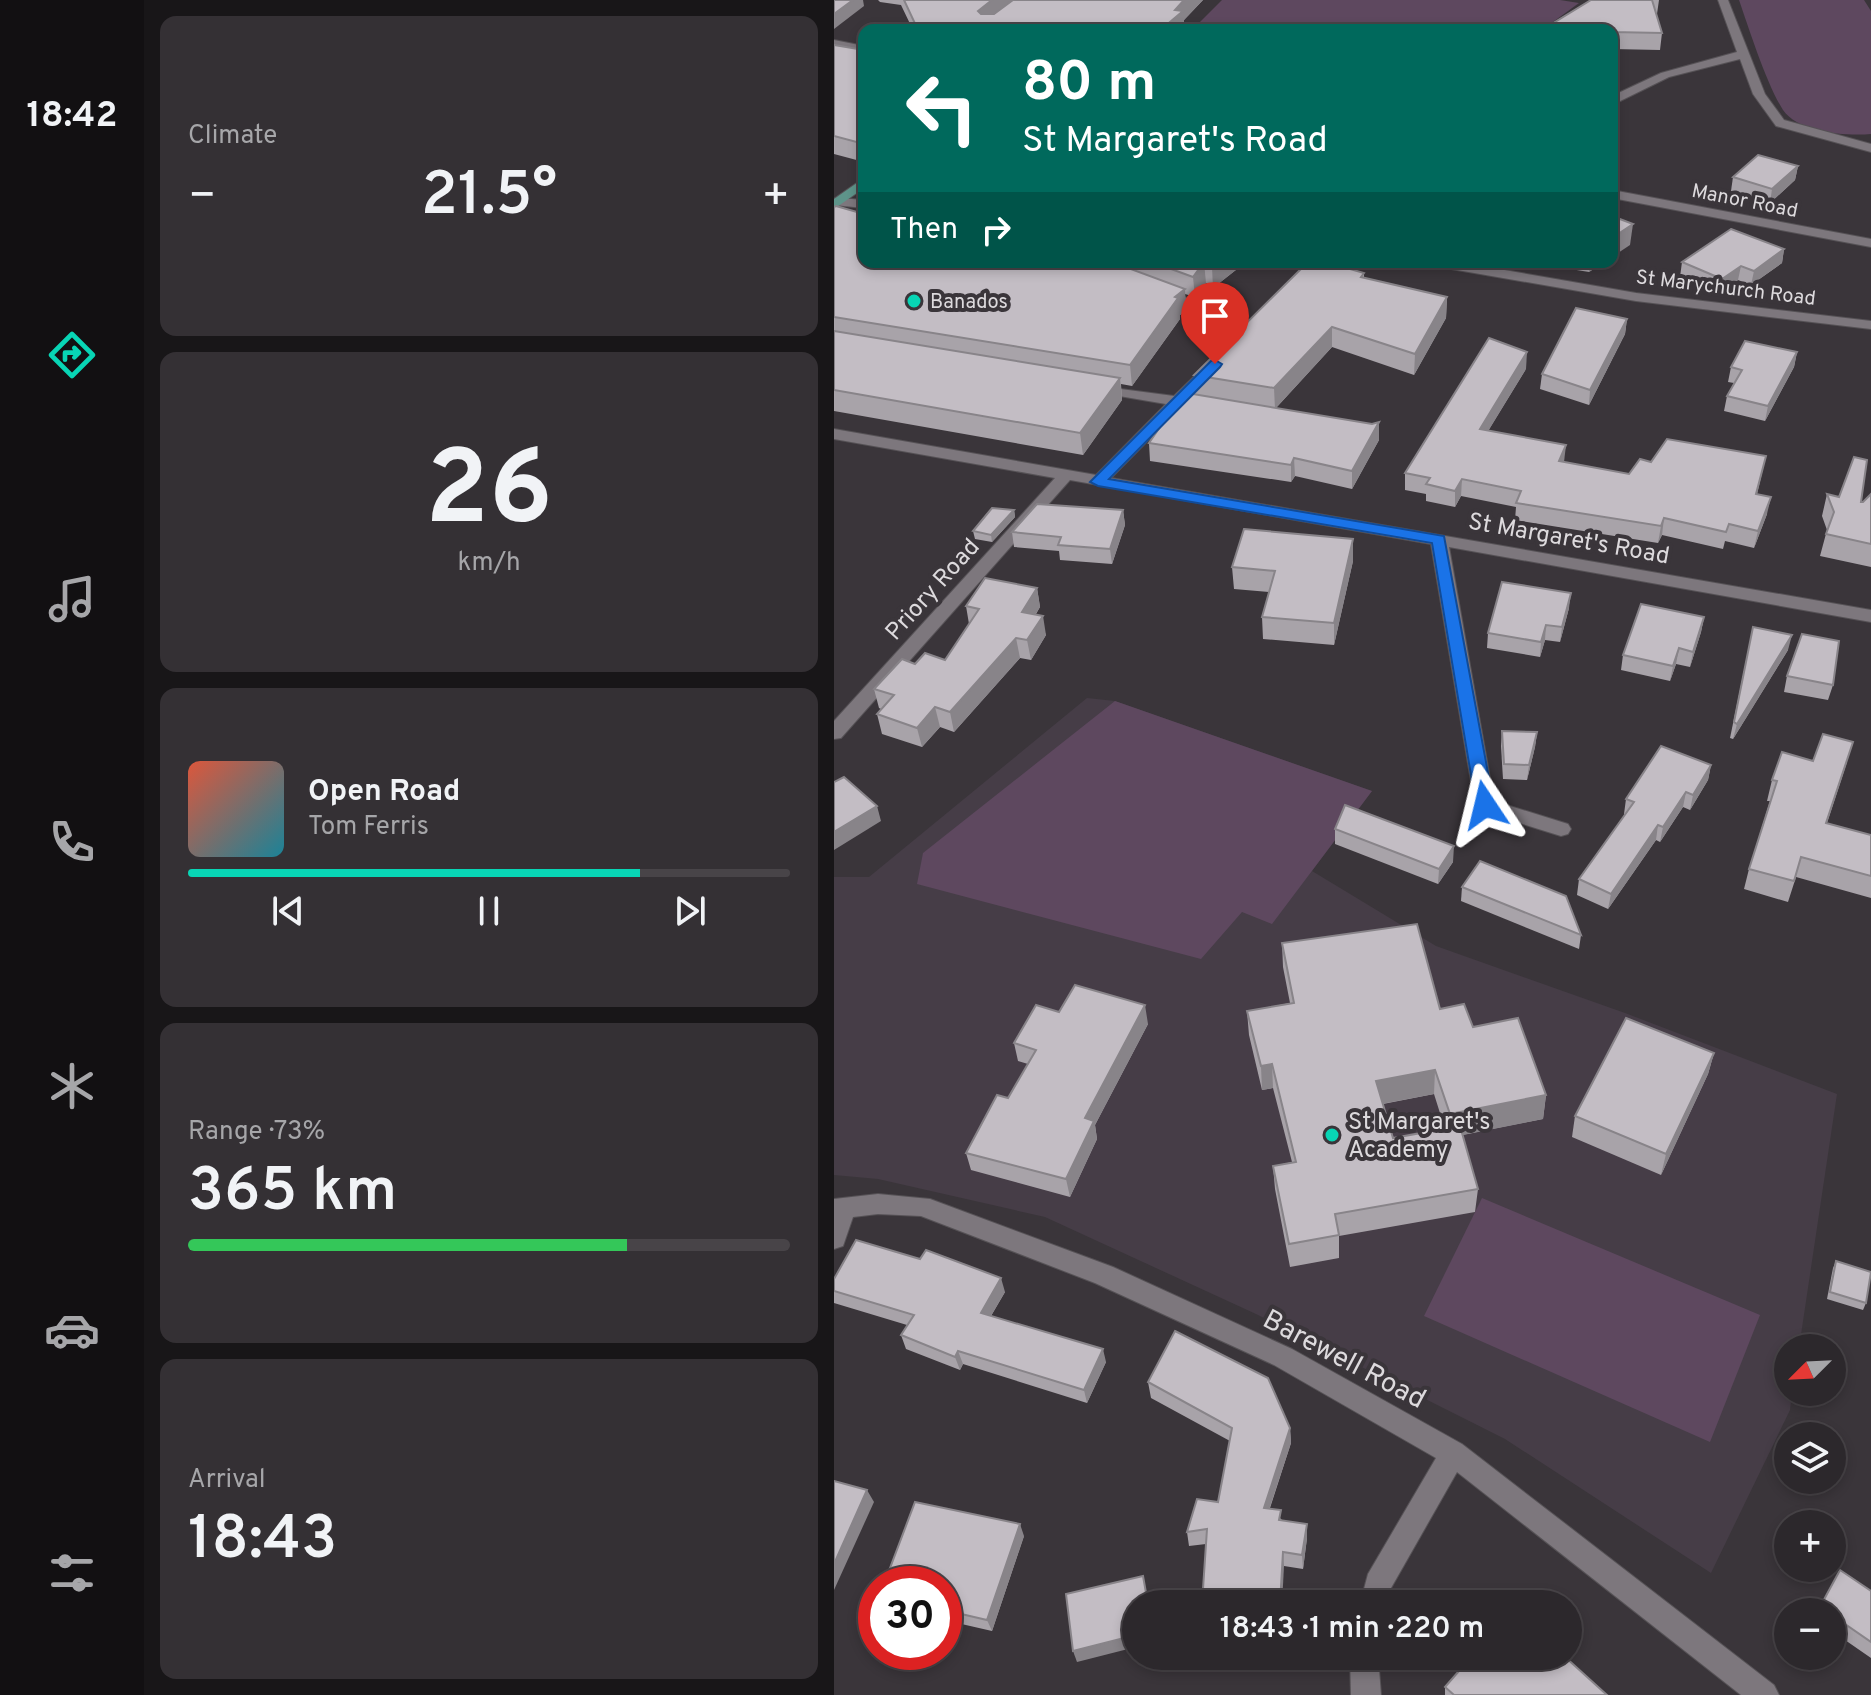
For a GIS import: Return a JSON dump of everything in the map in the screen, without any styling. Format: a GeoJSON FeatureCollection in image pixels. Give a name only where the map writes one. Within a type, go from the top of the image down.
{"type":"FeatureCollection","features":[{"type":"Feature","properties":{"kind":"main road"},"geometry":{"type":"LineString","coordinates":[[836,204],[858,187]]}},
{"type":"Feature","properties":{"kind":"street"},"geometry":{"type":"LineString","coordinates":[[1723,0],[1759,94],[1780,123],[1870,151]]}},
{"type":"Feature","properties":{"kind":"street"},"geometry":{"type":"LineString","coordinates":[[834,43],[858,48]]}},
{"type":"Feature","properties":{"kind":"street"},"geometry":{"type":"LineString","coordinates":[[1618,98],[1665,75],[1744,54]]}},
{"type":"Feature","properties":{"kind":"street","name":"Manor Road"},"geometry":{"type":"LineString","coordinates":[[1618,195],[1871,243]]}},
{"type":"Feature","properties":{"kind":"street"},"geometry":{"type":"LineString","coordinates":[[836,204],[858,204]]}},
{"type":"Feature","properties":{"kind":"street","name":"St Marychurch Road"},"geometry":{"type":"LineString","coordinates":[[1469,268],[1636,297],[1871,325]]}},
{"type":"Feature","properties":{"kind":"street"},"geometry":{"type":"LineString","coordinates":[[1148,288],[1252,326]]}},
{"type":"Feature","properties":{"kind":"street"},"geometry":{"type":"LineString","coordinates":[[1098,482],[1221,358]]}},
{"type":"Feature","properties":{"kind":"street"},"geometry":{"type":"LineString","coordinates":[[1086,386],[1209,407]]}},
{"type":"Feature","properties":{"kind":"street","name":"St Margaret's Road"},"geometry":{"type":"LineString","coordinates":[[834,434],[1871,616]]}},
{"type":"Feature","properties":{"kind":"street","name":"Priory Road"},"geometry":{"type":"LineString","coordinates":[[834,733],[1066,475]]}},
{"type":"Feature","properties":{"kind":"street"},"geometry":{"type":"LineString","coordinates":[[1439,540],[1485,805],[1561,829]]}},
{"type":"Feature","properties":{"kind":"street","name":"Barewell Road"},"geometry":{"type":"LineString","coordinates":[[839,1209],[878,1204],[922,1206],[1104,1275],[1283,1357],[1453,1453],[1764,1695]]}},
{"type":"Feature","properties":{"kind":"street"},"geometry":{"type":"LineString","coordinates":[[834,1238],[839,1209]]}},
{"type":"Feature","properties":{"kind":"street"},"geometry":{"type":"LineString","coordinates":[[1377,1590],[1453,1453]]}},
{"type":"Feature","properties":{"kind":"street"},"geometry":{"type":"LineString","coordinates":[[1365,1670],[1366,1695]]}},
{"type":"Feature","properties":{"kind":"shaded area"},"geometry":{"type":"Polygon","coordinates":[[[1222,0],[1560,0],[1579,3],[1550,24],[1198,24],[1222,0]]]}},
{"type":"Feature","properties":{"kind":"shaded area"},"geometry":{"type":"Polygon","coordinates":[[[1739,0],[1864,0],[1871,11],[1871,134],[1824,131],[1790,118],[1771,86],[1739,0]]]}},
{"type":"Feature","properties":{"kind":"shaded area","name":"St Margaret's Academy"},"geometry":{"type":"Polygon","coordinates":[[[1087,698],[1115,701],[1372,791],[1312,871],[1436,946],[1625,1013],[1837,1094],[1801,1334],[1774,1334],[1774,1406],[1790,1406],[1790,1410],[1784,1422],[1774,1422],[1774,1443],[1711,1573],[1505,1439],[1256,1314],[1045,1217],[878,1179],[834,1175],[834,877],[869,877],[1087,698]]]}},
{"type":"Feature","properties":{"kind":"shaded area"},"geometry":{"type":"Polygon","coordinates":[[[1115,701],[1372,791],[1272,924],[1242,912],[1201,959],[917,884],[923,853],[1115,701]]]}},
{"type":"Feature","properties":{"kind":"shaded area"},"geometry":{"type":"Polygon","coordinates":[[[1482,1198],[1760,1315],[1710,1442],[1424,1316],[1482,1198]]]}},
{"type":"Feature","properties":{"kind":"building"},"geometry":{"type":"Polygon","coordinates":[[[834,0],[853,0],[834,14],[834,0]]]}},
{"type":"Feature","properties":{"kind":"building"},"geometry":{"type":"Polygon","coordinates":[[[904,0],[992,0],[978,11],[994,14],[1013,0],[1184,0],[1175,10],[1183,11],[1168,24],[915,24],[904,0]]]}},
{"type":"Feature","properties":{"kind":"building"},"geometry":{"type":"Polygon","coordinates":[[[1591,0],[1652,0],[1662,33],[1618,32],[1618,24],[1552,24],[1591,0]]]}},
{"type":"Feature","properties":{"kind":"building"},"geometry":{"type":"Polygon","coordinates":[[[834,45],[858,49],[858,142],[834,136],[834,45]]]}},
{"type":"Feature","properties":{"kind":"building"},"geometry":{"type":"Polygon","coordinates":[[[1758,155],[1798,166],[1772,189],[1733,177],[1758,155]]]}},
{"type":"Feature","properties":{"kind":"building"},"geometry":{"type":"Polygon","coordinates":[[[834,207],[858,212],[858,268],[1128,268],[1185,289],[1175,297],[1178,298],[1130,365],[834,317],[834,207]]]}},
{"type":"Feature","properties":{"kind":"building"},"geometry":{"type":"Polygon","coordinates":[[[1618,218],[1633,224],[1618,234],[1618,218]]]}},
{"type":"Feature","properties":{"kind":"building"},"geometry":{"type":"Polygon","coordinates":[[[1731,229],[1784,249],[1754,271],[1741,266],[1722,279],[1682,262],[1731,229]]]}},
{"type":"Feature","properties":{"kind":"building"},"geometry":{"type":"Polygon","coordinates":[[[1168,268],[1200,268],[1193,277],[1168,268]]]}},
{"type":"Feature","properties":{"kind":"building"},"geometry":{"type":"Polygon","coordinates":[[[1302,268],[1347,268],[1364,273],[1361,277],[1447,297],[1415,354],[1332,327],[1274,388],[1194,375],[1302,268]]]}},
{"type":"Feature","properties":{"kind":"building"},"geometry":{"type":"Polygon","coordinates":[[[1576,308],[1627,319],[1590,390],[1542,374],[1576,308]]]}},
{"type":"Feature","properties":{"kind":"building"},"geometry":{"type":"Polygon","coordinates":[[[834,331],[1120,378],[1080,433],[834,390],[834,331]]]}},
{"type":"Feature","properties":{"kind":"building"},"geometry":{"type":"Polygon","coordinates":[[[1489,338],[1527,352],[1480,429],[1566,445],[1559,461],[1629,474],[1640,459],[1651,462],[1667,439],[1766,456],[1756,494],[1771,497],[1758,531],[1729,524],[1726,532],[1664,518],[1661,526],[1516,503],[1521,491],[1462,479],[1455,491],[1426,484],[1430,478],[1405,473],[1489,338]]]}},
{"type":"Feature","properties":{"kind":"building"},"geometry":{"type":"Polygon","coordinates":[[[1745,341],[1797,352],[1768,406],[1727,396],[1742,370],[1731,367],[1745,341]]]}},
{"type":"Feature","properties":{"kind":"building"},"geometry":{"type":"Polygon","coordinates":[[[1181,392],[1372,424],[1379,422],[1352,471],[1294,458],[1291,465],[1149,443],[1160,427],[1153,426],[1181,392]]]}},
{"type":"Feature","properties":{"kind":"building"},"geometry":{"type":"Polygon","coordinates":[[[1854,457],[1867,460],[1861,502],[1871,494],[1871,544],[1826,534],[1834,512],[1827,494],[1839,497],[1854,457]]]}},
{"type":"Feature","properties":{"kind":"building"},"geometry":{"type":"Polygon","coordinates":[[[1037,504],[1123,510],[1110,549],[1058,545],[1061,537],[1012,532],[1037,504]]]}},
{"type":"Feature","properties":{"kind":"building"},"geometry":{"type":"Polygon","coordinates":[[[992,508],[1014,510],[991,535],[973,531],[992,508]]]}},
{"type":"Feature","properties":{"kind":"building"},"geometry":{"type":"Polygon","coordinates":[[[1244,529],[1353,539],[1334,623],[1262,617],[1275,571],[1232,567],[1244,529]]]}},
{"type":"Feature","properties":{"kind":"building"},"geometry":{"type":"Polygon","coordinates":[[[985,578],[1037,588],[1022,612],[1043,616],[1027,640],[1016,638],[950,712],[935,707],[917,728],[877,714],[894,695],[874,689],[902,659],[915,664],[925,653],[945,660],[979,609],[966,606],[985,578]]]}},
{"type":"Feature","properties":{"kind":"building"},"geometry":{"type":"Polygon","coordinates":[[[1502,582],[1571,593],[1562,627],[1546,625],[1541,642],[1488,633],[1502,582]]]}},
{"type":"Feature","properties":{"kind":"building"},"geometry":{"type":"Polygon","coordinates":[[[1641,604],[1704,617],[1693,652],[1679,648],[1673,666],[1623,655],[1641,604]]]}},
{"type":"Feature","properties":{"kind":"building"},"geometry":{"type":"Polygon","coordinates":[[[1753,627],[1792,635],[1737,724],[1734,722],[1753,627]]]}},
{"type":"Feature","properties":{"kind":"building"},"geometry":{"type":"Polygon","coordinates":[[[1802,634],[1839,641],[1833,685],[1787,676],[1802,634]]]}},
{"type":"Feature","properties":{"kind":"building"},"geometry":{"type":"Polygon","coordinates":[[[1502,731],[1537,732],[1529,765],[1504,764],[1502,731]]]}},
{"type":"Feature","properties":{"kind":"building"},"geometry":{"type":"Polygon","coordinates":[[[1823,734],[1853,742],[1826,823],[1871,835],[1871,876],[1801,857],[1794,881],[1749,869],[1777,781],[1772,780],[1782,752],[1813,761],[1823,734]]]}},
{"type":"Feature","properties":{"kind":"building"},"geometry":{"type":"Polygon","coordinates":[[[1661,746],[1711,765],[1693,795],[1686,792],[1663,827],[1658,825],[1611,894],[1579,879],[1634,802],[1626,799],[1661,746]]]}},
{"type":"Feature","properties":{"kind":"building"},"geometry":{"type":"Polygon","coordinates":[[[844,777],[877,806],[834,832],[834,782],[844,777]]]}},
{"type":"Feature","properties":{"kind":"building"},"geometry":{"type":"Polygon","coordinates":[[[1345,805],[1454,846],[1439,869],[1335,829],[1345,805]]]}},
{"type":"Feature","properties":{"kind":"building"},"geometry":{"type":"Polygon","coordinates":[[[1480,861],[1566,896],[1581,935],[1462,887],[1480,861]]]}},
{"type":"Feature","properties":{"kind":"building"},"geometry":{"type":"Polygon","coordinates":[[[1417,924],[1440,1009],[1464,1004],[1473,1027],[1518,1018],[1546,1095],[1450,1114],[1435,1070],[1376,1081],[1393,1138],[1460,1126],[1478,1189],[1335,1214],[1339,1235],[1289,1244],[1273,1166],[1296,1162],[1272,1064],[1261,1066],[1247,1011],[1294,1003],[1282,943],[1417,924]]]}},
{"type":"Feature","properties":{"kind":"building"},"geometry":{"type":"Polygon","coordinates":[[[1075,985],[1145,1005],[1085,1118],[1094,1121],[1066,1179],[966,1153],[997,1095],[1008,1098],[1036,1050],[1014,1043],[1036,1005],[1059,1012],[1075,985]]]}},
{"type":"Feature","properties":{"kind":"building"},"geometry":{"type":"Polygon","coordinates":[[[1626,1018],[1714,1053],[1666,1154],[1575,1116],[1626,1018]]]}},
{"type":"Feature","properties":{"kind":"building"},"geometry":{"type":"Polygon","coordinates":[[[856,1240],[920,1259],[926,1250],[1001,1278],[981,1313],[1103,1349],[1084,1390],[958,1351],[955,1357],[901,1335],[914,1315],[834,1291],[834,1279],[856,1240]]]}},
{"type":"Feature","properties":{"kind":"building"},"geometry":{"type":"Polygon","coordinates":[[[1836,1261],[1871,1272],[1866,1303],[1830,1292],[1836,1261]]]}},
{"type":"Feature","properties":{"kind":"building"},"geometry":{"type":"Polygon","coordinates":[[[1175,1331],[1268,1378],[1290,1428],[1264,1508],[1281,1510],[1279,1520],[1307,1524],[1302,1555],[1283,1552],[1281,1590],[1203,1590],[1207,1529],[1187,1532],[1197,1499],[1218,1502],[1232,1428],[1148,1382],[1175,1331]]]}},
{"type":"Feature","properties":{"kind":"building"},"geometry":{"type":"Polygon","coordinates":[[[834,1481],[867,1490],[834,1564],[834,1481]]]}},
{"type":"Feature","properties":{"kind":"building"},"geometry":{"type":"Polygon","coordinates":[[[915,1502],[1020,1524],[987,1620],[962,1614],[962,1566],[891,1566],[915,1502]]]}},
{"type":"Feature","properties":{"kind":"building"},"geometry":{"type":"Polygon","coordinates":[[[1846,1574],[1871,1591],[1871,1642],[1846,1625],[1846,1598],[1825,1598],[1834,1582],[1846,1582],[1846,1574]]]}},
{"type":"Feature","properties":{"kind":"building"},"geometry":{"type":"Polygon","coordinates":[[[1143,1576],[1146,1590],[1122,1590],[1122,1639],[1073,1651],[1066,1594],[1143,1576]]]}},
{"type":"Feature","properties":{"kind":"building"},"geometry":{"type":"Polygon","coordinates":[[[1460,1670],[1579,1670],[1607,1695],[1454,1695],[1445,1687],[1460,1670]]]}},
{"type":"Feature","properties":{"kind":"place","name":"Banados"},"geometry":{"type":"Point","coordinates":[914,301]}},
{"type":"Feature","properties":{"kind":"place","name":"St Margaret's Academy"},"geometry":{"type":"Point","coordinates":[1332,1135]}},
{"type":"Feature","properties":{"kind":"route"},"geometry":{"type":"LineString","coordinates":[[1215,364],[1098,482],[1439,540],[1485,805]]}}]}
